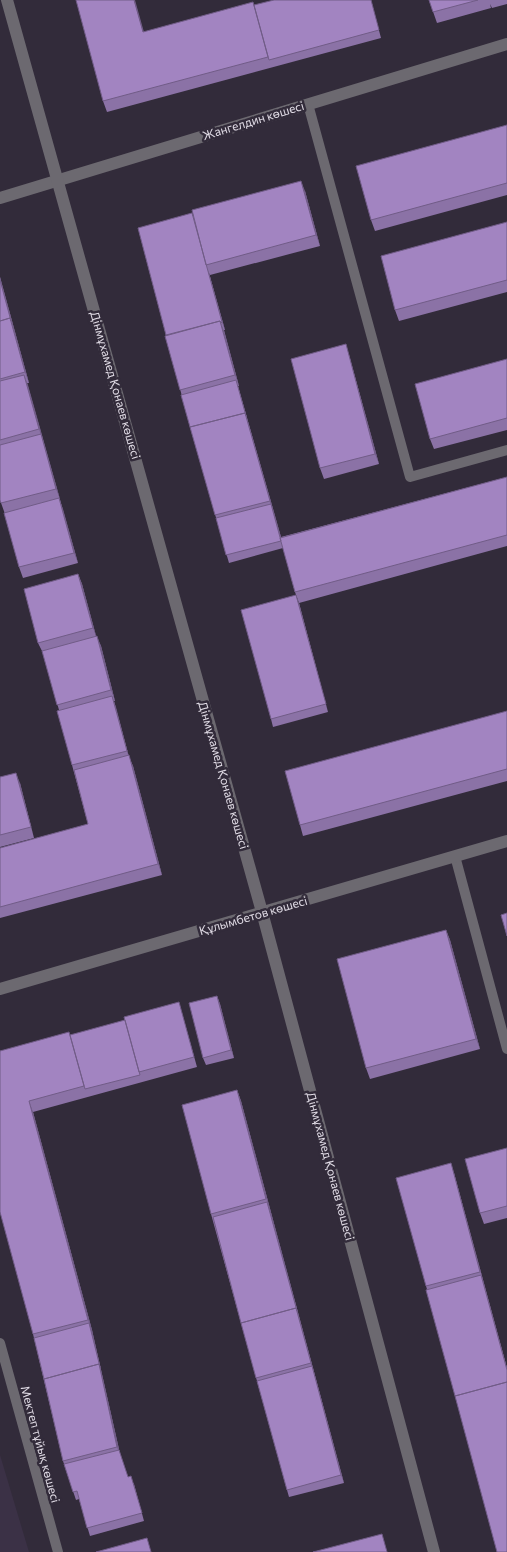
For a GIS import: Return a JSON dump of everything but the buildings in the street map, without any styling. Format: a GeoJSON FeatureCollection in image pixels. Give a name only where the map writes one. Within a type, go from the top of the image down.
{"type":"FeatureCollection","features":[{"type":"Feature","properties":{"kind":"street","name":"Дінмұхамед Қонаев көшесі"},"geometry":{"type":"LineString","coordinates":[[7,0],[59,180],[262,912],[434,1552]]}},
{"type":"Feature","properties":{"kind":"street","name":"Жангелдин көшесі"},"geometry":{"type":"LineString","coordinates":[[0,198],[507,44]]}},
{"type":"Feature","properties":{"kind":"street","name":"Құлымбетов көшесі"},"geometry":{"type":"LineString","coordinates":[[0,989],[507,841]]}},
{"type":"Feature","properties":{"kind":"lane"},"geometry":{"type":"LineString","coordinates":[[308,104],[410,476],[507,450]]}},
{"type":"Feature","properties":{"kind":"lane"},"geometry":{"type":"LineString","coordinates":[[454,856],[507,1049]]}},
{"type":"Feature","properties":{"kind":"lane","name":"Мектеп тұйық көшесі"},"geometry":{"type":"LineString","coordinates":[[0,1343],[58,1552]]}},
{"type":"Feature","properties":{"kind":"shaded area"},"geometry":{"type":"Polygon","coordinates":[[[0,1455],[29,1552],[0,1552],[0,1455]]]}}]}
